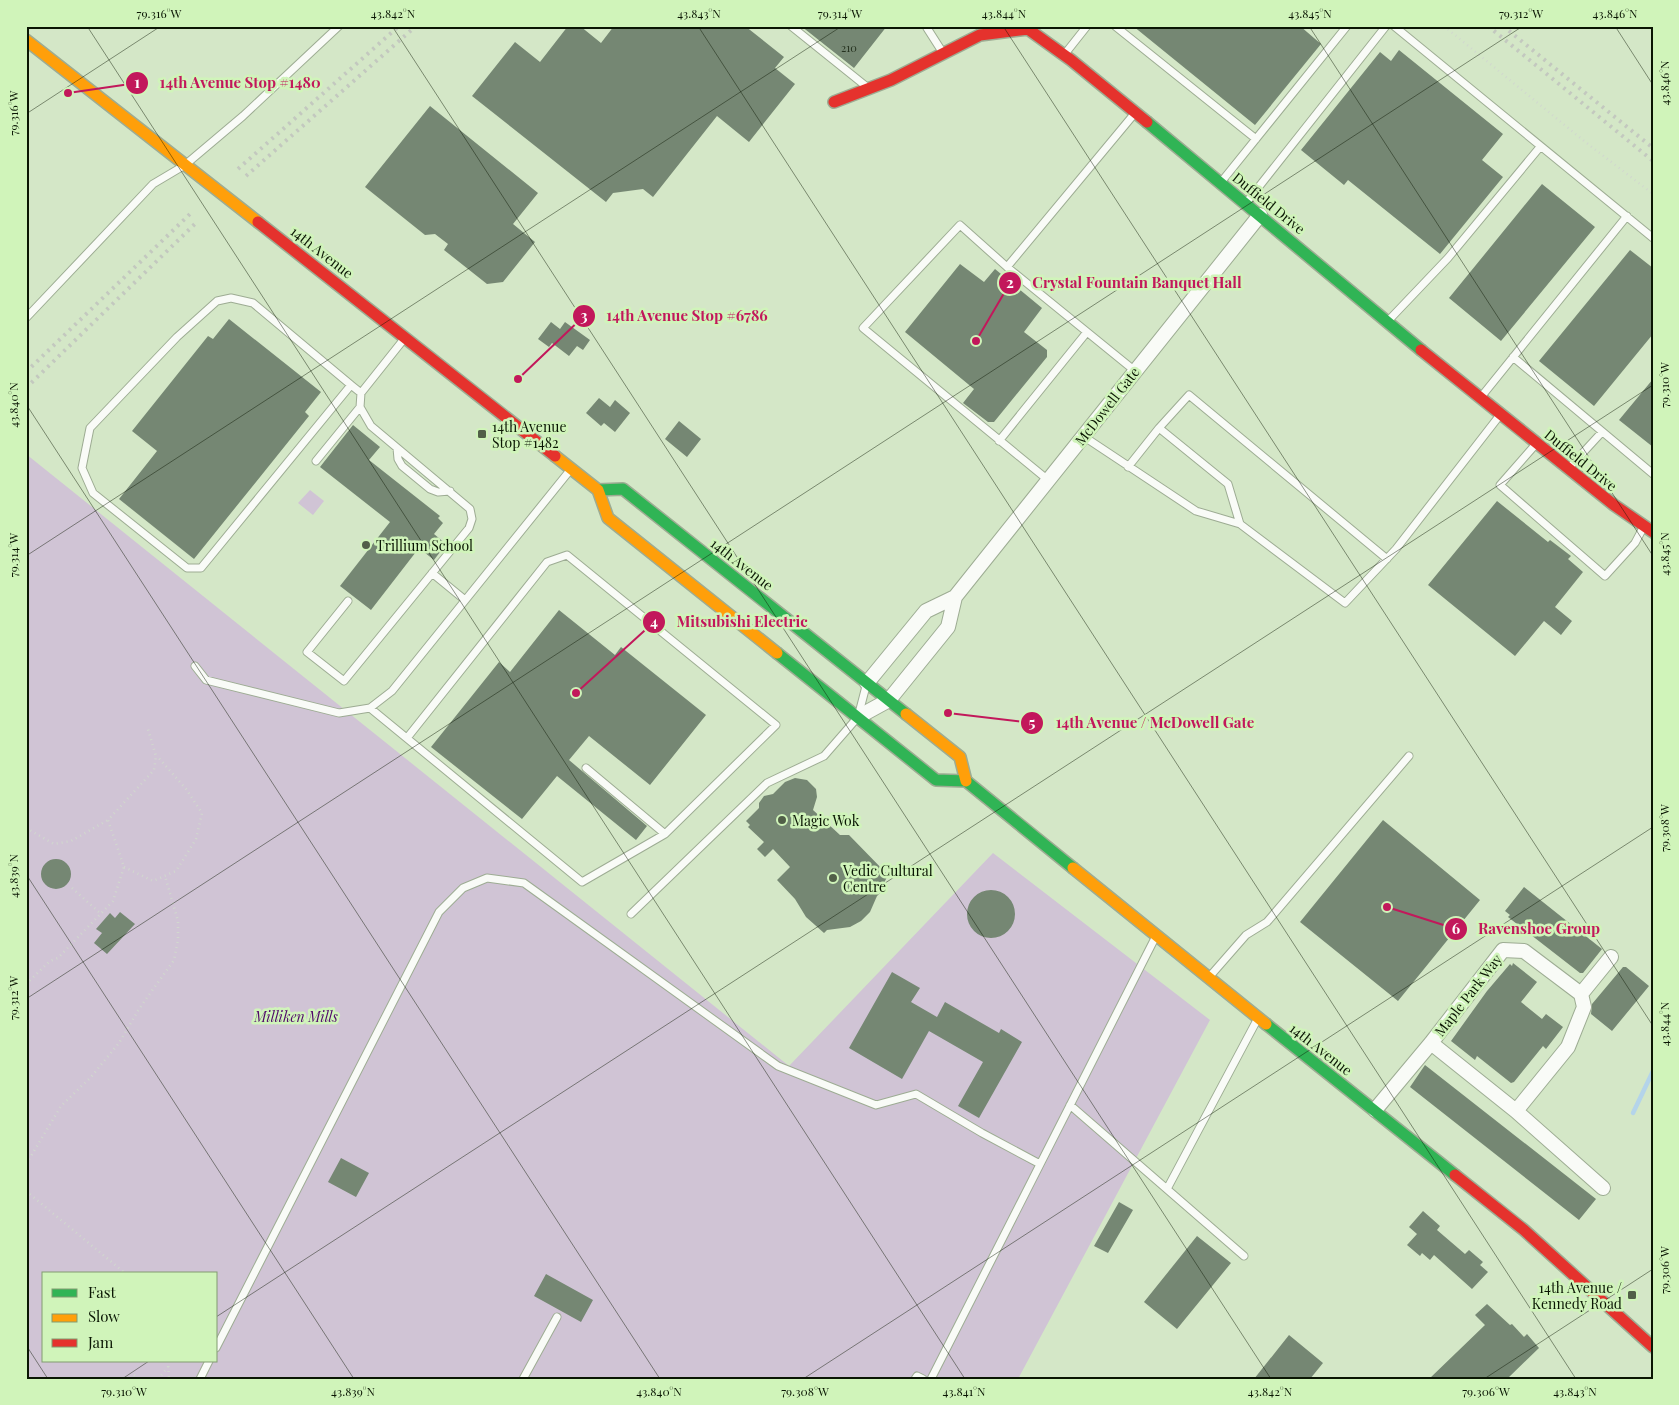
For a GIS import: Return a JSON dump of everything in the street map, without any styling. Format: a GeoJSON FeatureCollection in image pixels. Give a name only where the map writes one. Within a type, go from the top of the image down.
{"type":"FeatureCollection","features":[{"type":"Feature","properties":{"kind":"main road","name":"Duffield Drive"},"geometry":{"type":"LineString","coordinates":[[834,102],[869,89],[980,35],[1028,27],[1135,112],[1500,415],[1648,530]]}},
{"type":"Feature","properties":{"kind":"main road","name":"14th Avenue"},"geometry":{"type":"LineString","coordinates":[[26,40],[406,336],[598,490],[623,489],[868,683],[960,757],[966,781],[1208,978],[1524,1230],[1653,1346]]}},
{"type":"Feature","properties":{"kind":"main road"},"geometry":{"type":"LineString","coordinates":[[598,490],[608,518],[936,780],[966,781]]}},
{"type":"Feature","properties":{"kind":"street","name":"McDowell Gate"},"geometry":{"type":"LineString","coordinates":[[858,717],[889,700],[948,627],[955,597],[1260,215]]}},
{"type":"Feature","properties":{"kind":"street","name":"McDowell Gate"},"geometry":{"type":"LineString","coordinates":[[868,683],[926,611],[955,597]]}},
{"type":"Feature","properties":{"kind":"street","name":"Maple Park Way"},"geometry":{"type":"LineString","coordinates":[[1375,1110],[1431,1043],[1503,950],[1524,951],[1581,994]]}},
{"type":"Feature","properties":{"kind":"street"},"geometry":{"type":"LineString","coordinates":[[1516,1111],[1568,1046],[1584,1007],[1581,994],[1611,957]]}},
{"type":"Feature","properties":{"kind":"street","name":"Maple Park Way"},"geometry":{"type":"LineString","coordinates":[[1431,1043],[1516,1111],[1603,1188]]}},
{"type":"Feature","properties":{"kind":"lane"},"geometry":{"type":"LineString","coordinates":[[26,318],[153,184],[186,165],[243,116],[339,26]]}},
{"type":"Feature","properties":{"kind":"lane"},"geometry":{"type":"LineString","coordinates":[[791,26],[869,89]]}},
{"type":"Feature","properties":{"kind":"lane"},"geometry":{"type":"LineString","coordinates":[[929,26],[927,28],[943,54]]}},
{"type":"Feature","properties":{"kind":"lane"},"geometry":{"type":"LineString","coordinates":[[1064,55],[1087,26]]}},
{"type":"Feature","properties":{"kind":"lane"},"geometry":{"type":"LineString","coordinates":[[1115,26],[1256,139]]}},
{"type":"Feature","properties":{"kind":"lane"},"geometry":{"type":"LineString","coordinates":[[1220,183],[1347,26]]}},
{"type":"Feature","properties":{"kind":"lane"},"geometry":{"type":"LineString","coordinates":[[1246,204],[1386,26]]}},
{"type":"Feature","properties":{"kind":"lane"},"geometry":{"type":"LineString","coordinates":[[1394,26],[1653,238]]}},
{"type":"Feature","properties":{"kind":"lane"},"geometry":{"type":"LineString","coordinates":[[1007,267],[1135,112]]}},
{"type":"Feature","properties":{"kind":"lane"},"geometry":{"type":"LineString","coordinates":[[1388,321],[1448,258],[1540,147]]}},
{"type":"Feature","properties":{"kind":"lane"},"geometry":{"type":"LineString","coordinates":[[1480,398],[1626,216]]}},
{"type":"Feature","properties":{"kind":"lane"},"geometry":{"type":"LineString","coordinates":[[1048,480],[863,328],[960,225],[1007,267],[1135,371]]}},
{"type":"Feature","properties":{"kind":"lane"},"geometry":{"type":"LineString","coordinates":[[351,385],[201,568],[187,568],[93,494],[82,468],[90,428],[177,337],[218,301],[231,298],[253,303],[361,393]]}},
{"type":"Feature","properties":{"kind":"lane"},"geometry":{"type":"LineString","coordinates":[[999,441],[1087,332]]}},
{"type":"Feature","properties":{"kind":"lane"},"geometry":{"type":"LineString","coordinates":[[348,601],[307,652],[344,681],[469,528],[472,519],[470,509],[371,426],[360,407],[361,393],[406,336]]}},
{"type":"Feature","properties":{"kind":"lane"},"geometry":{"type":"LineString","coordinates":[[1513,357],[1653,474]]}},
{"type":"Feature","properties":{"kind":"lane"},"geometry":{"type":"LineString","coordinates":[[1128,466],[1159,428],[1189,396],[1386,559]]}},
{"type":"Feature","properties":{"kind":"lane"},"geometry":{"type":"LineString","coordinates":[[316,461],[360,407]]}},
{"type":"Feature","properties":{"kind":"lane"},"geometry":{"type":"LineString","coordinates":[[1083,436],[1196,511],[1240,524],[1345,604],[1386,559],[1500,415]]}},
{"type":"Feature","properties":{"kind":"lane"},"geometry":{"type":"LineString","coordinates":[[1159,428],[1228,484],[1240,524]]}},
{"type":"Feature","properties":{"kind":"lane"},"geometry":{"type":"LineString","coordinates":[[1568,469],[1602,432]]}},
{"type":"Feature","properties":{"kind":"lane"},"geometry":{"type":"LineString","coordinates":[[1536,444],[1500,485],[1605,576],[1648,530]]}},
{"type":"Feature","properties":{"kind":"lane"},"geometry":{"type":"LineString","coordinates":[[397,448],[398,459],[409,472],[430,489],[438,492],[450,491]]}},
{"type":"Feature","properties":{"kind":"lane"},"geometry":{"type":"LineString","coordinates":[[195,666],[206,680],[339,713],[370,708],[392,691],[571,468]]}},
{"type":"Feature","properties":{"kind":"lane"},"geometry":{"type":"LineString","coordinates":[[370,708],[582,882],[665,834],[776,725],[567,555],[546,562],[407,738]]}},
{"type":"Feature","properties":{"kind":"lane"},"geometry":{"type":"LineString","coordinates":[[432,573],[465,600]]}},
{"type":"Feature","properties":{"kind":"lane"},"geometry":{"type":"LineString","coordinates":[[631,914],[767,784],[824,756],[858,717],[868,683]]}},
{"type":"Feature","properties":{"kind":"lane"},"geometry":{"type":"LineString","coordinates":[[1208,978],[1246,935],[1267,922],[1409,756]]}},
{"type":"Feature","properties":{"kind":"lane"},"geometry":{"type":"LineString","coordinates":[[586,768],[665,834]]}},
{"type":"Feature","properties":{"kind":"lane"},"geometry":{"type":"LineString","coordinates":[[218,1344],[439,912],[463,888],[487,878],[524,883],[778,1066],[876,1105],[916,1094],[982,1133],[1040,1164]]}},
{"type":"Feature","properties":{"kind":"lane"},"geometry":{"type":"LineString","coordinates":[[931,1379],[1156,936]]}},
{"type":"Feature","properties":{"kind":"lane"},"geometry":{"type":"LineString","coordinates":[[1167,1189],[1258,1018]]}},
{"type":"Feature","properties":{"kind":"lane"},"geometry":{"type":"LineString","coordinates":[[1070,1105],[1244,1256]]}},
{"type":"Feature","properties":{"kind":"lane"},"geometry":{"type":"LineString","coordinates":[[524,1379],[557,1317]]}},
{"type":"Feature","properties":{"kind":"lane"},"geometry":{"type":"LineString","coordinates":[[200,1379],[209,1362]]}},
{"type":"Feature","properties":{"kind":"lane"},"geometry":{"type":"LineString","coordinates":[[916,1379],[917,1376],[923,1379]]}},
{"type":"Feature","properties":{"kind":"path"},"geometry":{"type":"LineString","coordinates":[[1444,26],[1584,141],[1653,194]]}},
{"type":"Feature","properties":{"kind":"path"},"geometry":{"type":"LineString","coordinates":[[26,828],[54,844],[71,841],[108,820],[154,770],[156,756],[147,726]]}},
{"type":"Feature","properties":{"kind":"path"},"geometry":{"type":"LineString","coordinates":[[124,867],[153,881],[176,871],[196,839],[202,813],[186,789],[156,756]]}},
{"type":"Feature","properties":{"kind":"path"},"geometry":{"type":"LineString","coordinates":[[26,984],[50,960],[58,958],[113,901],[124,867],[108,820]]}},
{"type":"Feature","properties":{"kind":"path"},"geometry":{"type":"LineString","coordinates":[[26,1184],[28,1161],[61,1106],[91,1077],[119,1043],[139,1009],[174,960],[178,940],[178,921],[165,876]]}},
{"type":"Feature","properties":{"kind":"path"},"geometry":{"type":"LineString","coordinates":[[72,888],[101,914]]}},
{"type":"Feature","properties":{"kind":"path"},"geometry":{"type":"LineString","coordinates":[[26,1152],[33,1152]]}},
{"type":"Feature","properties":{"kind":"path"},"geometry":{"type":"LineString","coordinates":[[26,1191],[124,1272]]}},
{"type":"Feature","properties":{"kind":"path"},"geometry":{"type":"LineString","coordinates":[[168,1362],[170,1379]]}},
{"type":"Feature","properties":{"kind":"path"},"geometry":{"type":"LineString","coordinates":[[158,1379],[169,1366]]}},
{"type":"Feature","properties":{"kind":"path"},"geometry":{"type":"LineString","coordinates":[[134,1375],[140,1379]]}},
{"type":"Feature","properties":{"kind":"green space","name":"Milliken Mills"},"geometry":{"type":"Polygon","coordinates":[[[26,454],[789,1066],[993,853],[1210,1020],[1018,1379],[26,1379],[26,454]]]}},
{"type":"Feature","properties":{"kind":"green space"},"geometry":{"type":"Polygon","coordinates":[[[310,490],[324,501],[313,515],[298,503],[310,490]]]}},
{"type":"Feature","properties":{"kind":"building"},"geometry":{"type":"Polygon","coordinates":[[[568,26],[580,26],[601,43],[614,26],[745,26],[784,57],[775,68],[795,84],[749,142],[717,116],[653,197],[643,189],[613,193],[606,202],[472,96],[515,42],[540,62],[568,26]]]}},
{"type":"Feature","properties":{"kind":"building"},"geometry":{"type":"Polygon","coordinates":[[[801,26],[887,26],[854,68],[801,26]]]}},
{"type":"Feature","properties":{"kind":"building"},"geometry":{"type":"Polygon","coordinates":[[[1133,26],[1300,26],[1321,44],[1255,125],[1133,26]]]}},
{"type":"Feature","properties":{"kind":"building"},"geometry":{"type":"Polygon","coordinates":[[[1399,50],[1503,134],[1482,160],[1503,177],[1440,254],[1348,180],[1344,185],[1301,150],[1380,52],[1391,61],[1399,50]]]}},
{"type":"Feature","properties":{"kind":"building"},"geometry":{"type":"Polygon","coordinates":[[[430,106],[538,193],[513,224],[535,242],[503,282],[487,284],[444,250],[448,244],[435,234],[425,235],[365,187],[430,106]]]}},
{"type":"Feature","properties":{"kind":"building"},"geometry":{"type":"Polygon","coordinates":[[[1542,184],[1595,227],[1501,341],[1449,298],[1542,184]]]}},
{"type":"Feature","properties":{"kind":"building"},"geometry":{"type":"Polygon","coordinates":[[[1630,250],[1653,268],[1653,334],[1594,406],[1539,361],[1630,250]]]}},
{"type":"Feature","properties":{"kind":"building"},"geometry":{"type":"Polygon","coordinates":[[[960,264],[984,282],[995,269],[1042,308],[1024,332],[1047,350],[1047,357],[994,422],[988,422],[963,403],[974,389],[905,332],[960,264]]]}},
{"type":"Feature","properties":{"kind":"building"},"geometry":{"type":"Polygon","coordinates":[[[229,319],[321,392],[305,412],[309,416],[194,559],[119,499],[157,451],[132,431],[208,336],[213,339],[229,319]]]}},
{"type":"Feature","properties":{"kind":"building"},"geometry":{"type":"Polygon","coordinates":[[[551,322],[560,329],[565,322],[590,340],[583,350],[577,346],[569,356],[552,343],[549,347],[538,339],[551,322]]]}},
{"type":"Feature","properties":{"kind":"building"},"geometry":{"type":"Polygon","coordinates":[[[1653,379],[1653,447],[1619,420],[1653,379]]]}},
{"type":"Feature","properties":{"kind":"building"},"geometry":{"type":"Polygon","coordinates":[[[599,398],[610,407],[615,400],[630,413],[615,432],[604,423],[601,426],[586,413],[599,398]]]}},
{"type":"Feature","properties":{"kind":"building"},"geometry":{"type":"Polygon","coordinates":[[[679,421],[701,439],[687,457],[665,439],[679,421]]]}},
{"type":"Feature","properties":{"kind":"building"},"geometry":{"type":"Polygon","coordinates":[[[353,425],[380,447],[369,460],[440,516],[438,518],[443,523],[434,534],[446,544],[434,560],[419,548],[371,610],[340,586],[390,522],[320,467],[353,425]]]}},
{"type":"Feature","properties":{"kind":"building"},"geometry":{"type":"Polygon","coordinates":[[[1497,501],[1548,542],[1550,540],[1571,556],[1568,559],[1583,572],[1555,607],[1572,621],[1561,635],[1544,621],[1515,656],[1428,585],[1497,501]]]}},
{"type":"Feature","properties":{"kind":"building"},"geometry":{"type":"Polygon","coordinates":[[[559,610],[615,655],[621,647],[706,715],[650,785],[589,736],[569,760],[647,826],[636,840],[557,776],[522,819],[431,747],[499,662],[510,672],[559,610]]]}},
{"type":"Feature","properties":{"kind":"building","name":"Vedic Cultural Centre"},"geometry":{"type":"Polygon","coordinates":[[[795,778],[807,780],[816,789],[817,797],[813,810],[840,835],[849,835],[888,875],[882,887],[884,889],[877,896],[870,912],[861,921],[850,927],[827,930],[824,933],[806,917],[795,899],[777,880],[790,867],[773,849],[765,857],[757,849],[764,842],[748,827],[750,825],[746,821],[759,808],[759,803],[764,796],[773,794],[785,782],[795,778]]]}},
{"type":"Feature","properties":{"kind":"building"},"geometry":{"type":"Polygon","coordinates":[[[1383,820],[1480,900],[1398,1001],[1300,922],[1383,820]]]}},
{"type":"Feature","properties":{"kind":"building"},"geometry":{"type":"Polygon","coordinates":[[[56,859],[67,863],[71,874],[67,885],[56,889],[45,885],[41,874],[45,863],[56,859]]]}},
{"type":"Feature","properties":{"kind":"building"},"geometry":{"type":"Polygon","coordinates":[[[1524,887],[1602,949],[1583,973],[1580,973],[1508,917],[1510,915],[1505,911],[1524,887]]]}},
{"type":"Feature","properties":{"kind":"building"},"geometry":{"type":"Polygon","coordinates":[[[986,890],[996,890],[1005,894],[1011,900],[1014,905],[1014,923],[1005,934],[996,938],[986,938],[977,934],[971,928],[967,919],[967,909],[971,900],[977,894],[986,890]]]}},
{"type":"Feature","properties":{"kind":"building"},"geometry":{"type":"Polygon","coordinates":[[[120,912],[135,924],[107,954],[94,943],[102,933],[96,929],[110,913],[115,918],[120,912]]]}},
{"type":"Feature","properties":{"kind":"building"},"geometry":{"type":"Polygon","coordinates":[[[1513,963],[1537,982],[1521,1002],[1542,1019],[1546,1014],[1563,1027],[1546,1049],[1543,1046],[1514,1082],[1511,1083],[1477,1056],[1475,1060],[1451,1041],[1487,991],[1510,964],[1512,966],[1513,963]]]}},
{"type":"Feature","properties":{"kind":"building"},"geometry":{"type":"Polygon","coordinates":[[[1623,967],[1626,967],[1649,986],[1612,1031],[1591,1014],[1592,1004],[1623,967]]]}},
{"type":"Feature","properties":{"kind":"building"},"geometry":{"type":"Polygon","coordinates":[[[892,972],[920,988],[911,1002],[937,1017],[945,1002],[999,1033],[1001,1029],[1022,1042],[979,1118],[958,1106],[983,1062],[929,1031],[902,1079],[849,1048],[892,972]]]}},
{"type":"Feature","properties":{"kind":"building"},"geometry":{"type":"Polygon","coordinates":[[[1425,1065],[1596,1199],[1579,1220],[1410,1087],[1425,1065]]]}},
{"type":"Feature","properties":{"kind":"building"},"geometry":{"type":"Polygon","coordinates":[[[341,1158],[369,1173],[356,1197],[328,1182],[341,1158]]]}},
{"type":"Feature","properties":{"kind":"building"},"geometry":{"type":"Polygon","coordinates":[[[1119,1202],[1133,1210],[1108,1253],[1094,1246],[1119,1202]]]}},
{"type":"Feature","properties":{"kind":"building"},"geometry":{"type":"Polygon","coordinates":[[[1423,1211],[1440,1226],[1437,1230],[1465,1254],[1469,1250],[1483,1262],[1480,1265],[1488,1272],[1472,1289],[1434,1255],[1430,1260],[1422,1253],[1420,1256],[1407,1245],[1417,1234],[1409,1227],[1423,1211]]]}},
{"type":"Feature","properties":{"kind":"building"},"geometry":{"type":"Polygon","coordinates":[[[1197,1236],[1231,1263],[1177,1329],[1144,1302],[1197,1236]]]}},
{"type":"Feature","properties":{"kind":"building"},"geometry":{"type":"Polygon","coordinates":[[[546,1274],[593,1300],[581,1322],[534,1296],[546,1274]]]}},
{"type":"Feature","properties":{"kind":"building"},"geometry":{"type":"Polygon","coordinates":[[[1487,1304],[1510,1325],[1512,1324],[1524,1337],[1527,1334],[1539,1348],[1507,1379],[1429,1379],[1485,1325],[1475,1315],[1487,1304]]]}},
{"type":"Feature","properties":{"kind":"building"},"geometry":{"type":"Polygon","coordinates":[[[1289,1335],[1323,1363],[1310,1379],[1254,1379],[1289,1335]]]}},
{"type":"Feature","properties":{"kind":"waterway"},"geometry":{"type":"LineString","coordinates":[[1633,1113],[1653,1071]]}},
{"type":"Feature","properties":{"kind":"railway"},"geometry":{"type":"LineString","coordinates":[[238,169],[399,26]]}},
{"type":"Feature","properties":{"kind":"railway"},"geometry":{"type":"LineString","coordinates":[[246,176],[416,26]]}},
{"type":"Feature","properties":{"kind":"railway"},"geometry":{"type":"LineString","coordinates":[[1488,26],[1653,161]]}},
{"type":"Feature","properties":{"kind":"railway"},"geometry":{"type":"LineString","coordinates":[[1503,26],[1653,148]]}},
{"type":"Feature","properties":{"kind":"railway"},"geometry":{"type":"LineString","coordinates":[[26,372],[190,214]]}},
{"type":"Feature","properties":{"kind":"railway"},"geometry":{"type":"LineString","coordinates":[[26,388],[198,221]]}},
{"type":"Feature","properties":{"kind":"traffic: fast"},"geometry":{"type":"LineString","coordinates":[[1147,122],[1421,350]]}},
{"type":"Feature","properties":{"kind":"traffic: fast"},"geometry":{"type":"LineString","coordinates":[[598,490],[623,489],[906,714]]}},
{"type":"Feature","properties":{"kind":"traffic: fast"},"geometry":{"type":"LineString","coordinates":[[777,653],[936,780],[966,781],[1073,868]]}},
{"type":"Feature","properties":{"kind":"traffic: fast"},"geometry":{"type":"LineString","coordinates":[[1266,1024],[1455,1175]]}},
{"type":"Feature","properties":{"kind":"traffic: slow"},"geometry":{"type":"LineString","coordinates":[[26,40],[258,222]]}},
{"type":"Feature","properties":{"kind":"traffic: slow"},"geometry":{"type":"LineString","coordinates":[[555,456],[598,490],[608,518],[777,653]]}},
{"type":"Feature","properties":{"kind":"traffic: slow"},"geometry":{"type":"LineString","coordinates":[[906,714],[960,757],[966,781]]}},
{"type":"Feature","properties":{"kind":"traffic: slow"},"geometry":{"type":"LineString","coordinates":[[1073,868],[1266,1024]]}},
{"type":"Feature","properties":{"kind":"traffic: jam"},"geometry":{"type":"LineString","coordinates":[[834,102],[891,80],[980,35],[1028,29],[1071,60],[1147,122]]}},
{"type":"Feature","properties":{"kind":"traffic: jam"},"geometry":{"type":"LineString","coordinates":[[258,222],[555,456]]}},
{"type":"Feature","properties":{"kind":"traffic: jam"},"geometry":{"type":"LineString","coordinates":[[1421,350],[1614,505],[1653,532]]}},
{"type":"Feature","properties":{"kind":"traffic: jam"},"geometry":{"type":"LineString","coordinates":[[1455,1175],[1524,1230],[1653,1347]]}},
{"type":"Feature","properties":{"kind":"place","name":"14th Avenue Stop #1480"},"geometry":{"type":"Point","coordinates":[68,93]}},
{"type":"Feature","properties":{"kind":"place","name":"Crystal Fountain Banquet Hall"},"geometry":{"type":"Point","coordinates":[976,341]}},
{"type":"Feature","properties":{"kind":"place","name":"14th Avenue Stop #6786"},"geometry":{"type":"Point","coordinates":[518,379]}},
{"type":"Feature","properties":{"kind":"place","name":"14th Avenue Stop #1482"},"geometry":{"type":"Point","coordinates":[482,434]}},
{"type":"Feature","properties":{"kind":"place","name":"Trillium School"},"geometry":{"type":"Point","coordinates":[366,545]}},
{"type":"Feature","properties":{"kind":"place","name":"Mitsubishi Electric"},"geometry":{"type":"Point","coordinates":[576,693]}},
{"type":"Feature","properties":{"kind":"place","name":"14th Avenue / McDowell Gate"},"geometry":{"type":"Point","coordinates":[948,713]}},
{"type":"Feature","properties":{"kind":"place","name":"Magic Wok"},"geometry":{"type":"Point","coordinates":[782,820]}},
{"type":"Feature","properties":{"kind":"place","name":"Vedic Cultural Centre"},"geometry":{"type":"Point","coordinates":[833,878]}},
{"type":"Feature","properties":{"kind":"place","name":"Ravenshoe Group"},"geometry":{"type":"Point","coordinates":[1387,907]}},
{"type":"Feature","properties":{"kind":"place","name":"14th Avenue / Kennedy Road"},"geometry":{"type":"Point","coordinates":[1632,1295]}}]}
